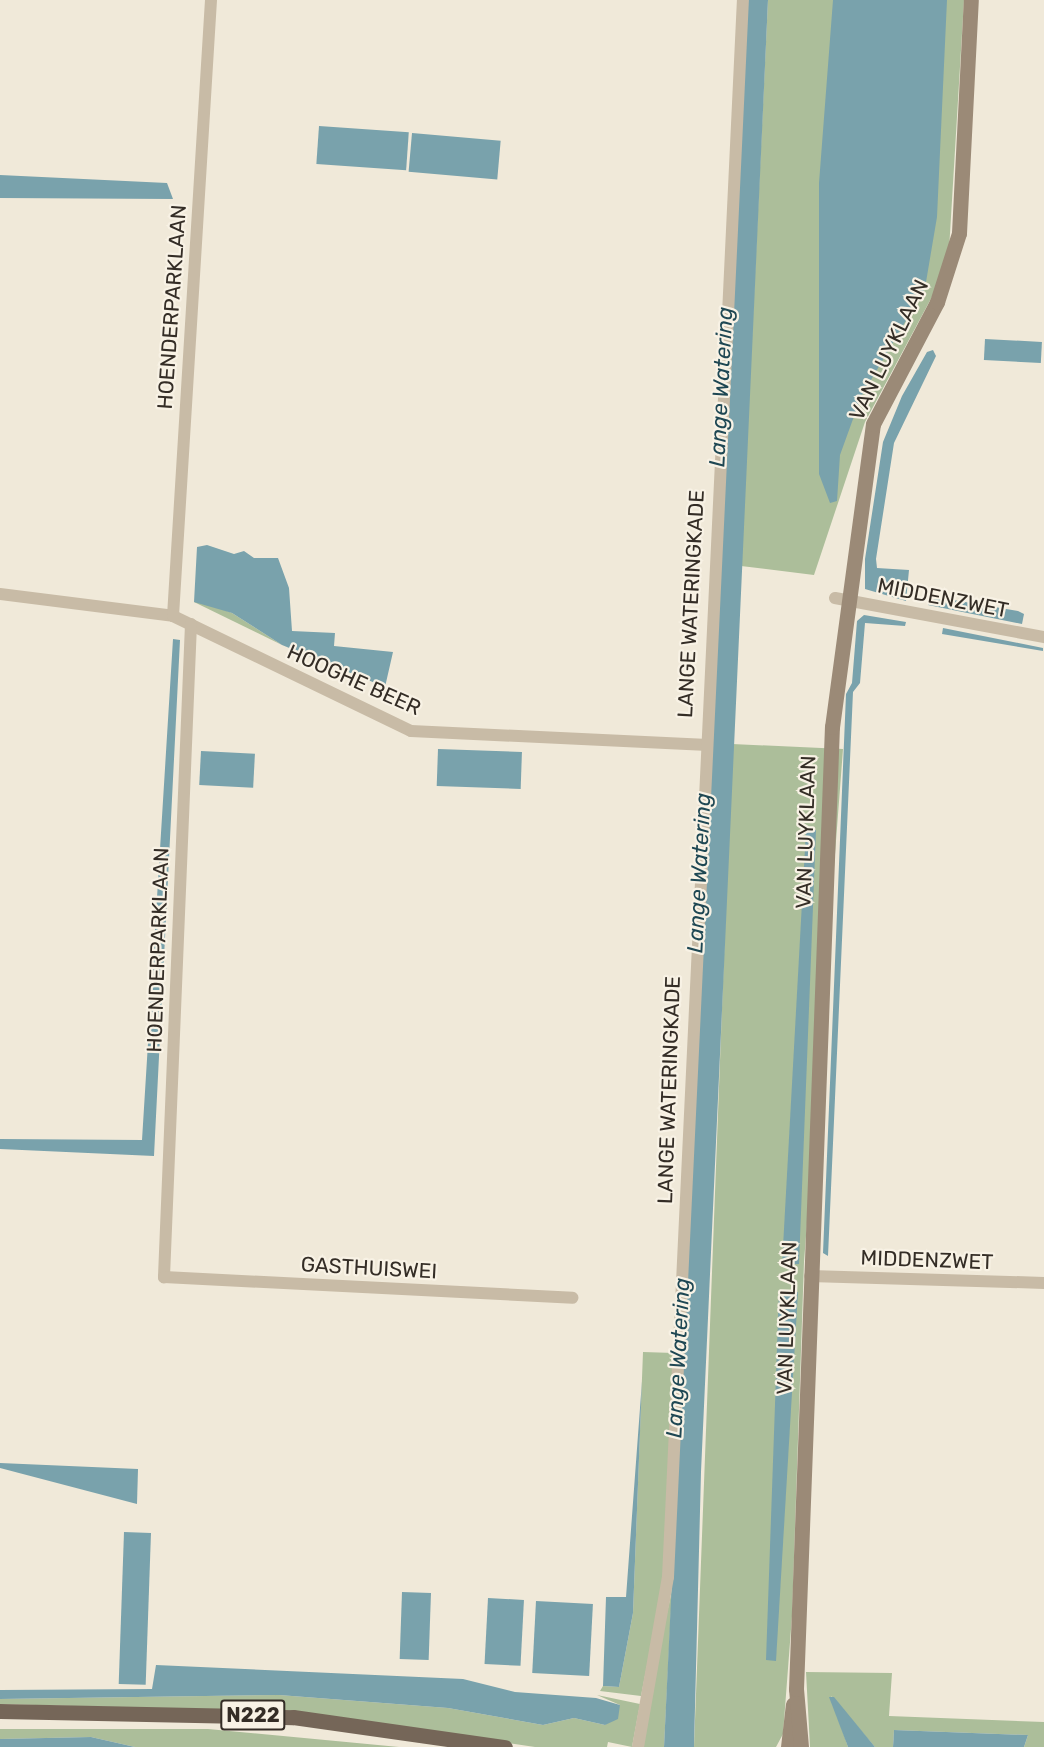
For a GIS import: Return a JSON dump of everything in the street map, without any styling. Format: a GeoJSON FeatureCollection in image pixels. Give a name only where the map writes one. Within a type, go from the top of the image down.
{"type":"FeatureCollection","features":[{"type":"Feature","properties":{"kind":"main road","name":"N222"},"geometry":{"type":"LineString","coordinates":[[0,1711],[292,1718],[505,1747]]}},
{"type":"Feature","properties":{"kind":"main road","name":"N222"},"geometry":{"type":"LineString","coordinates":[[0,1721],[291,1727],[440,1747]]}},
{"type":"Feature","properties":{"kind":"street","name":"HOENDERPARKLAAN"},"geometry":{"type":"LineString","coordinates":[[173,616],[211,0]]}},
{"type":"Feature","properties":{"kind":"street","name":"LANGE WATERINGKADE"},"geometry":{"type":"LineString","coordinates":[[638,1747],[668,1577],[703,745],[742,0]]}},
{"type":"Feature","properties":{"kind":"street","name":"VAN LUYKLAAN"},"geometry":{"type":"LineString","coordinates":[[788,1747],[796,1689],[832,727],[841,598],[873,424],[937,302],[959,233],[971,0]]}},
{"type":"Feature","properties":{"kind":"street","name":"HOOGHE BEER"},"geometry":{"type":"LineString","coordinates":[[0,594],[173,616],[411,731],[703,745]]}},
{"type":"Feature","properties":{"kind":"street","name":"MIDDENZWET"},"geometry":{"type":"LineString","coordinates":[[841,598],[1044,637]]}},
{"type":"Feature","properties":{"kind":"street","name":"HOENDERPARKLAAN"},"geometry":{"type":"LineString","coordinates":[[164,1277],[192,624]]}},
{"type":"Feature","properties":{"kind":"street","name":"MIDDENZWET"},"geometry":{"type":"LineString","coordinates":[[810,1276],[1044,1283]]}},
{"type":"Feature","properties":{"kind":"street","name":"GASTHUISWEI"},"geometry":{"type":"LineString","coordinates":[[164,1277],[572,1298]]}},
{"type":"Feature","properties":{"kind":"street","name":"VAN LUYKLAAN"},"geometry":{"type":"LineString","coordinates":[[796,1689],[801,1747]]}},
{"type":"Feature","properties":{"kind":"green space"},"geometry":{"type":"Polygon","coordinates":[[[768,0],[964,0],[949,250],[935,291],[865,422],[814,575],[741,566],[768,0]]]}},
{"type":"Feature","properties":{"kind":"green space"},"geometry":{"type":"Polygon","coordinates":[[[202,601],[232,613],[282,645],[194,602],[202,601]]]}},
{"type":"Feature","properties":{"kind":"green space"},"geometry":{"type":"Polygon","coordinates":[[[732,744],[843,749],[804,1262],[792,1616],[783,1734],[776,1747],[694,1747],[732,744]]]}},
{"type":"Feature","properties":{"kind":"green space"},"geometry":{"type":"Polygon","coordinates":[[[643,1352],[674,1353],[664,1579],[641,1696],[600,1691],[603,1686],[619,1687],[633,1613],[643,1352]]]}},
{"type":"Feature","properties":{"kind":"green space"},"geometry":{"type":"Polygon","coordinates":[[[672,1590],[664,1747],[641,1747],[648,1700],[672,1590]]]}},
{"type":"Feature","properties":{"kind":"green space"},"geometry":{"type":"Polygon","coordinates":[[[806,1672],[892,1673],[889,1716],[1044,1722],[1044,1747],[1024,1747],[1028,1735],[894,1730],[893,1747],[875,1747],[831,1696],[848,1747],[810,1747],[806,1672]]]}},
{"type":"Feature","properties":{"kind":"green space"},"geometry":{"type":"Polygon","coordinates":[[[279,1695],[448,1708],[543,1725],[574,1718],[605,1725],[620,1705],[597,1695],[640,1704],[632,1747],[608,1742],[607,1747],[535,1747],[297,1712],[0,1704],[0,1699],[279,1695]]]}},
{"type":"Feature","properties":{"kind":"green space"},"geometry":{"type":"Polygon","coordinates":[[[0,1729],[208,1729],[399,1747],[135,1747],[91,1737],[0,1739],[0,1729]]]}},
{"type":"Feature","properties":{"kind":"water"},"geometry":{"type":"Polygon","coordinates":[[[747,0],[768,0],[701,1472],[694,1747],[664,1747],[747,0]]]}},
{"type":"Feature","properties":{"kind":"water"},"geometry":{"type":"Polygon","coordinates":[[[833,0],[947,0],[937,217],[925,288],[861,397],[840,455],[837,501],[830,503],[819,474],[819,183],[833,0]]]}},
{"type":"Feature","properties":{"kind":"water"},"geometry":{"type":"Polygon","coordinates":[[[319,126],[409,132],[406,170],[316,164],[319,126]]]}},
{"type":"Feature","properties":{"kind":"water"},"geometry":{"type":"Polygon","coordinates":[[[412,133],[501,141],[497,180],[409,172],[412,133]]]}},
{"type":"Feature","properties":{"kind":"water"},"geometry":{"type":"Polygon","coordinates":[[[0,175],[167,183],[173,199],[0,198],[0,175]]]}},
{"type":"Feature","properties":{"kind":"water"},"geometry":{"type":"Polygon","coordinates":[[[985,339],[1042,342],[1041,363],[984,360],[985,339]]]}},
{"type":"Feature","properties":{"kind":"water"},"geometry":{"type":"Polygon","coordinates":[[[933,350],[936,356],[894,443],[876,559],[877,568],[909,570],[906,601],[865,589],[865,559],[883,442],[902,396],[927,352],[933,350]]]}},
{"type":"Feature","properties":{"kind":"water"},"geometry":{"type":"Polygon","coordinates":[[[207,545],[234,554],[244,551],[254,558],[278,558],[289,588],[292,631],[335,633],[334,646],[393,652],[385,687],[282,645],[232,613],[194,602],[197,547],[207,545]]]}},
{"type":"Feature","properties":{"kind":"water"},"geometry":{"type":"Polygon","coordinates":[[[930,596],[1018,611],[1024,614],[1022,624],[928,605],[930,596]]]}},
{"type":"Feature","properties":{"kind":"water"},"geometry":{"type":"Polygon","coordinates":[[[864,615],[906,622],[905,626],[865,623],[860,683],[853,692],[828,1256],[823,1253],[846,694],[852,683],[857,621],[864,615]]]}},
{"type":"Feature","properties":{"kind":"water"},"geometry":{"type":"Polygon","coordinates":[[[943,628],[1043,648],[1043,651],[942,634],[943,628]]]}},
{"type":"Feature","properties":{"kind":"water"},"geometry":{"type":"Polygon","coordinates":[[[173,639],[180,640],[154,1156],[0,1149],[0,1139],[142,1140],[173,639]]]}},
{"type":"Feature","properties":{"kind":"water"},"geometry":{"type":"Polygon","coordinates":[[[438,749],[522,752],[521,789],[437,786],[438,749]]]}},
{"type":"Feature","properties":{"kind":"water"},"geometry":{"type":"Polygon","coordinates":[[[201,751],[255,754],[253,788],[199,785],[201,751]]]}},
{"type":"Feature","properties":{"kind":"water"},"geometry":{"type":"Polygon","coordinates":[[[806,830],[816,830],[799,1264],[782,1265],[806,830]]]}},
{"type":"Feature","properties":{"kind":"water"},"geometry":{"type":"Polygon","coordinates":[[[779,1291],[798,1292],[776,1661],[766,1660],[779,1291]]]}},
{"type":"Feature","properties":{"kind":"water"},"geometry":{"type":"Polygon","coordinates":[[[642,1381],[633,1613],[619,1687],[603,1686],[606,1597],[626,1597],[642,1381]]]}},
{"type":"Feature","properties":{"kind":"water"},"geometry":{"type":"Polygon","coordinates":[[[0,1463],[138,1469],[137,1504],[0,1468],[0,1463]]]}},
{"type":"Feature","properties":{"kind":"water"},"geometry":{"type":"Polygon","coordinates":[[[124,1532],[151,1533],[146,1685],[119,1684],[124,1532]]]}},
{"type":"Feature","properties":{"kind":"water"},"geometry":{"type":"Polygon","coordinates":[[[402,1592],[431,1593],[429,1660],[400,1659],[402,1592]]]}},
{"type":"Feature","properties":{"kind":"water"},"geometry":{"type":"Polygon","coordinates":[[[488,1598],[524,1600],[520,1666],[485,1664],[488,1598]]]}},
{"type":"Feature","properties":{"kind":"water"},"geometry":{"type":"Polygon","coordinates":[[[536,1601],[593,1604],[589,1676],[532,1673],[536,1601]]]}},
{"type":"Feature","properties":{"kind":"water"},"geometry":{"type":"Polygon","coordinates":[[[156,1665],[463,1679],[515,1692],[596,1698],[620,1705],[618,1719],[605,1725],[574,1718],[543,1725],[448,1708],[279,1695],[0,1699],[0,1690],[152,1689],[156,1665]]]}},
{"type":"Feature","properties":{"kind":"water"},"geometry":{"type":"Polygon","coordinates":[[[829,1697],[834,1697],[875,1747],[848,1747],[829,1697]]]}},
{"type":"Feature","properties":{"kind":"water"},"geometry":{"type":"Polygon","coordinates":[[[894,1730],[1028,1735],[1024,1747],[893,1747],[894,1730]]]}},
{"type":"Feature","properties":{"kind":"water"},"geometry":{"type":"Polygon","coordinates":[[[91,1737],[135,1747],[0,1747],[0,1739],[91,1737]]]}},
{"type":"Feature","properties":{"kind":"water label","name":"Lange Watering"},"geometry":{"type":"Point","coordinates":[721,387]}},
{"type":"Feature","properties":{"kind":"water label","name":"Lange Watering"},"geometry":{"type":"Point","coordinates":[699,873]}},
{"type":"Feature","properties":{"kind":"water label","name":"Lange Watering"},"geometry":{"type":"Point","coordinates":[678,1358]}}]}
